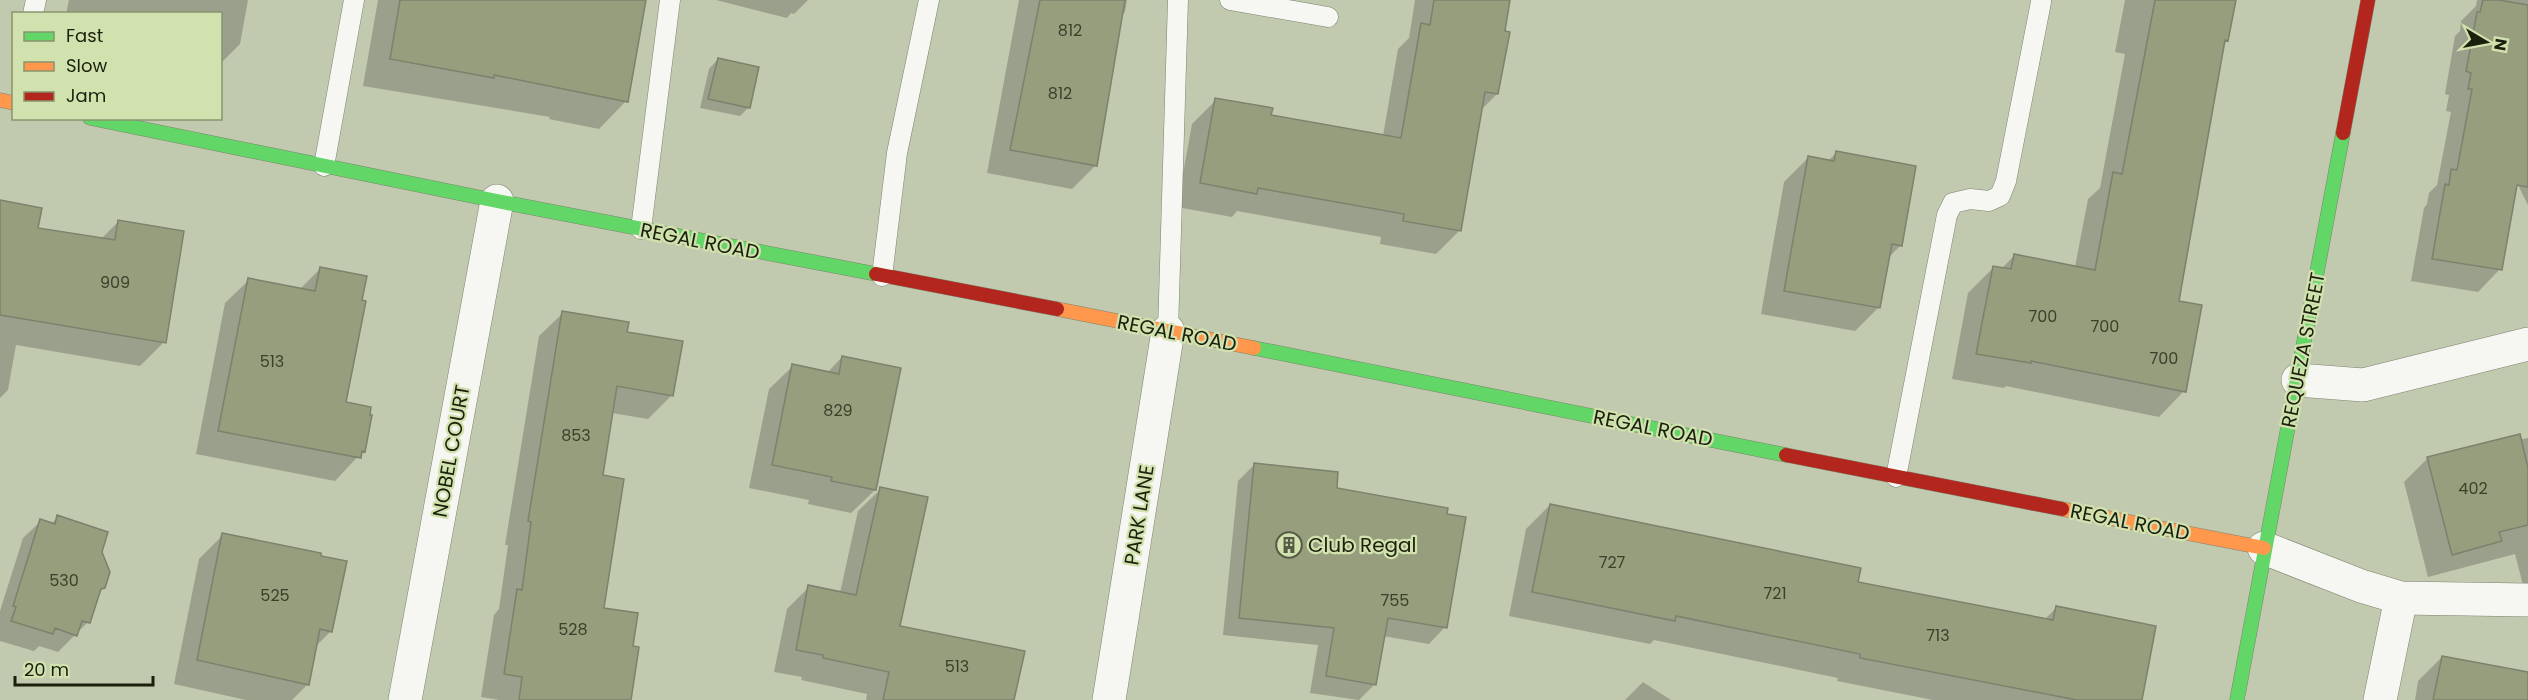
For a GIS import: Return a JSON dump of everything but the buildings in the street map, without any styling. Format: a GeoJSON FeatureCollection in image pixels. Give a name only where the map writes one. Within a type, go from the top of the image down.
{"type":"FeatureCollection","features":[{"type":"Feature","properties":{"kind":"street","name":"REQUEZA STREET"},"geometry":{"type":"LineString","coordinates":[[2237,700],[2368,0]]}},
{"type":"Feature","properties":{"kind":"street","name":"REGAL ROAD"},"geometry":{"type":"LineString","coordinates":[[100,120],[641,230],[1168,331],[1896,477],[2264,548]]}},
{"type":"Feature","properties":{"kind":"street","name":"NOBEL COURT"},"geometry":{"type":"LineString","coordinates":[[405,700],[497,201]]}},
{"type":"Feature","properties":{"kind":"street","name":"PARK LANE"},"geometry":{"type":"LineString","coordinates":[[1109,700],[1168,331]]}},
{"type":"Feature","properties":{"kind":"street"},"geometry":{"type":"LineString","coordinates":[[2298,380],[2363,385],[2528,344]]}},
{"type":"Feature","properties":{"kind":"street"},"geometry":{"type":"LineString","coordinates":[[2264,548],[2361,586],[2401,598],[2528,600]]}},
{"type":"Feature","properties":{"kind":"street"},"geometry":{"type":"LineString","coordinates":[[2380,700],[2401,598]]}},
{"type":"Feature","properties":{"kind":"lane"},"geometry":{"type":"LineString","coordinates":[[324,166],[354,0]]}},
{"type":"Feature","properties":{"kind":"lane"},"geometry":{"type":"LineString","coordinates":[[641,230],[670,0]]}},
{"type":"Feature","properties":{"kind":"lane"},"geometry":{"type":"LineString","coordinates":[[882,276],[897,153],[929,0]]}},
{"type":"Feature","properties":{"kind":"lane"},"geometry":{"type":"LineString","coordinates":[[1168,331],[1178,0]]}},
{"type":"Feature","properties":{"kind":"lane"},"geometry":{"type":"LineString","coordinates":[[1230,0],[1328,17]]}},
{"type":"Feature","properties":{"kind":"lane"},"geometry":{"type":"LineString","coordinates":[[1896,477],[1947,215],[1953,203],[1970,199],[1989,201],[2000,196],[2006,181],[2042,2]]}},
{"type":"Feature","properties":{"kind":"traffic: fast"},"geometry":{"type":"LineString","coordinates":[[100,120],[497,201],[876,274]]}},
{"type":"Feature","properties":{"kind":"traffic: fast"},"geometry":{"type":"LineString","coordinates":[[2237,700],[2343,133]]}},
{"type":"Feature","properties":{"kind":"traffic: fast"},"geometry":{"type":"LineString","coordinates":[[1254,348],[1786,455]]}},
{"type":"Feature","properties":{"kind":"traffic: slow"},"geometry":{"type":"LineString","coordinates":[[0,100],[12,103]]}},
{"type":"Feature","properties":{"kind":"traffic: slow"},"geometry":{"type":"LineString","coordinates":[[1057,309],[1254,348]]}},
{"type":"Feature","properties":{"kind":"traffic: slow"},"geometry":{"type":"LineString","coordinates":[[2062,509],[2264,548]]}},
{"type":"Feature","properties":{"kind":"traffic: jam"},"geometry":{"type":"LineString","coordinates":[[2343,133],[2368,0]]}},
{"type":"Feature","properties":{"kind":"traffic: jam"},"geometry":{"type":"LineString","coordinates":[[876,274],[1057,309]]}},
{"type":"Feature","properties":{"kind":"traffic: jam"},"geometry":{"type":"LineString","coordinates":[[1786,455],[2062,509]]}},
{"type":"Feature","properties":{"kind":"place","name":"Club Regal"},"geometry":{"type":"Point","coordinates":[1289,545]}}]}
